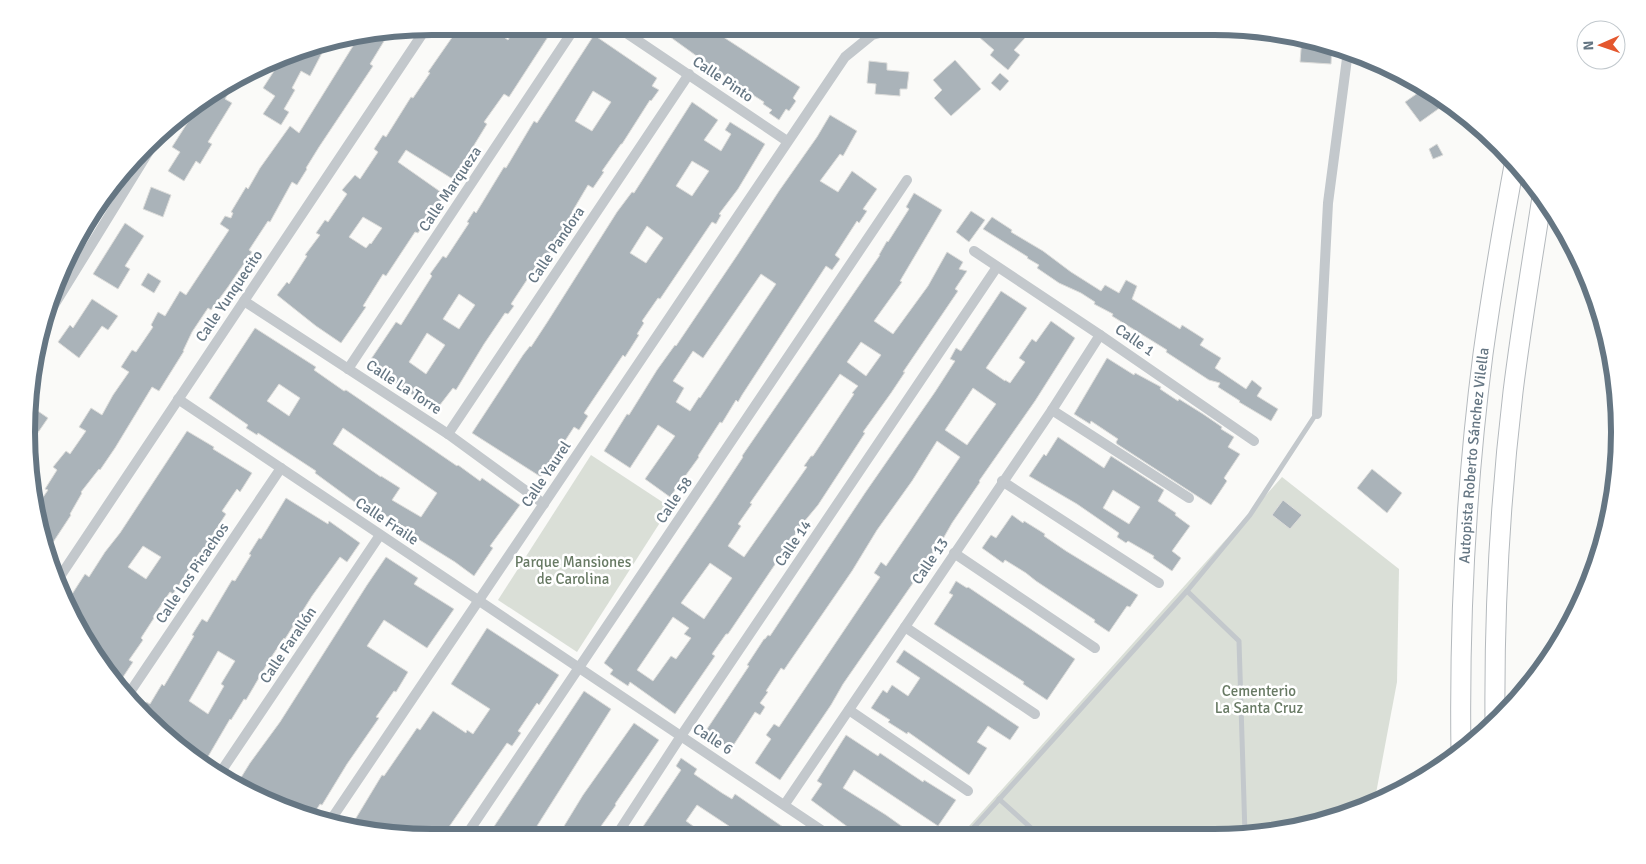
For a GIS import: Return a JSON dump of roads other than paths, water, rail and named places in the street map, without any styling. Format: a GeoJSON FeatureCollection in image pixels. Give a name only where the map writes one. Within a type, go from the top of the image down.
{"type":"FeatureCollection","features":[{"type":"Feature","properties":{"kind":"highway","name":"Autopista Roberto Sánchez Vilella"},"geometry":{"type":"LineString","coordinates":[[1461,743],[1461,659],[1473,448],[1489,315],[1512,170]]}},
{"type":"Feature","properties":{"kind":"highway","name":"Autopista Roberto Sánchez Vilella"},"geometry":{"type":"LineString","coordinates":[[1495,713],[1496,612],[1506,461],[1519,343],[1540,206]]}},
{"type":"Feature","properties":{"kind":"street","name":"Calle Yunquecito"},"geometry":{"type":"LineString","coordinates":[[61,573],[421,35]]}},
{"type":"Feature","properties":{"kind":"street","name":"Calle Marqueza"},"geometry":{"type":"LineString","coordinates":[[348,369],[570,35]]}},
{"type":"Feature","properties":{"kind":"street","name":"Calle Pinto"},"geometry":{"type":"LineString","coordinates":[[630,35],[787,141]]}},
{"type":"Feature","properties":{"kind":"street","name":"Calle Yaurel"},"geometry":{"type":"LineString","coordinates":[[333,816],[480,601],[787,141],[845,57],[872,35]]}},
{"type":"Feature","properties":{"kind":"street"},"geometry":{"type":"LineString","coordinates":[[1317,414],[1328,203],[1347,58]]}},
{"type":"Feature","properties":{"kind":"street","name":"Calle Pandora"},"geometry":{"type":"LineString","coordinates":[[448,434],[689,74]]}},
{"type":"Feature","properties":{"kind":"street"},"geometry":{"type":"LineString","coordinates":[[62,289],[144,159]]}},
{"type":"Feature","properties":{"kind":"street","name":"Calle 58"},"geometry":{"type":"LineString","coordinates":[[470,829],[907,180]]}},
{"type":"Feature","properties":{"kind":"street","name":"Calle 1"},"geometry":{"type":"LineString","coordinates":[[974,251],[1100,334],[1254,441]]}},
{"type":"Feature","properties":{"kind":"street","name":"Calle 14"},"geometry":{"type":"LineString","coordinates":[[624,829],[681,736],[997,267]]}},
{"type":"Feature","properties":{"kind":"street","name":"Calle La Torre"},"geometry":{"type":"LineString","coordinates":[[244,301],[448,434],[544,504]]}},
{"type":"Feature","properties":{"kind":"street","name":"Calle 13"},"geometry":{"type":"LineString","coordinates":[[784,804],[1052,410],[1100,334]]}},
{"type":"Feature","properties":{"kind":"street","name":"Calle Fraile"},"geometry":{"type":"LineString","coordinates":[[178,399],[579,668]]}},
{"type":"Feature","properties":{"kind":"street"},"geometry":{"type":"LineString","coordinates":[[1052,410],[1189,498]]}},
{"type":"Feature","properties":{"kind":"street","name":"Calle Los Picachos"},"geometry":{"type":"LineString","coordinates":[[131,690],[280,468]]}},
{"type":"Feature","properties":{"kind":"street"},"geometry":{"type":"LineString","coordinates":[[1002,481],[1158,583]]}},
{"type":"Feature","properties":{"kind":"street","name":"Calle Farallón"},"geometry":{"type":"LineString","coordinates":[[222,769],[380,535]]}},
{"type":"Feature","properties":{"kind":"street"},"geometry":{"type":"LineString","coordinates":[[954,554],[1096,648]]}},
{"type":"Feature","properties":{"kind":"street"},"geometry":{"type":"LineString","coordinates":[[905,627],[1035,714]]}},
{"type":"Feature","properties":{"kind":"street","name":"Calle 6"},"geometry":{"type":"LineString","coordinates":[[579,668],[820,829]]}},
{"type":"Feature","properties":{"kind":"street"},"geometry":{"type":"LineString","coordinates":[[849,710],[968,792]]}},
{"type":"Feature","properties":{"kind":"lane"},"geometry":{"type":"LineString","coordinates":[[972,829],[1186,591],[1250,515],[1317,414]]}},
{"type":"Feature","properties":{"kind":"lane"},"geometry":{"type":"LineString","coordinates":[[1186,591],[1239,641],[1245,828]]}},
{"type":"Feature","properties":{"kind":"lane"},"geometry":{"type":"LineString","coordinates":[[1000,799],[1032,829]]}},
{"type":"Feature","properties":{"kind":"park label","name":"Parque Mansiones de Carolina"},"geometry":{"type":"Point","coordinates":[573,570]}},
{"type":"Feature","properties":{"kind":"park label","name":"Cementerio La Santa Cruz"},"geometry":{"type":"Point","coordinates":[1259,700]}}]}
